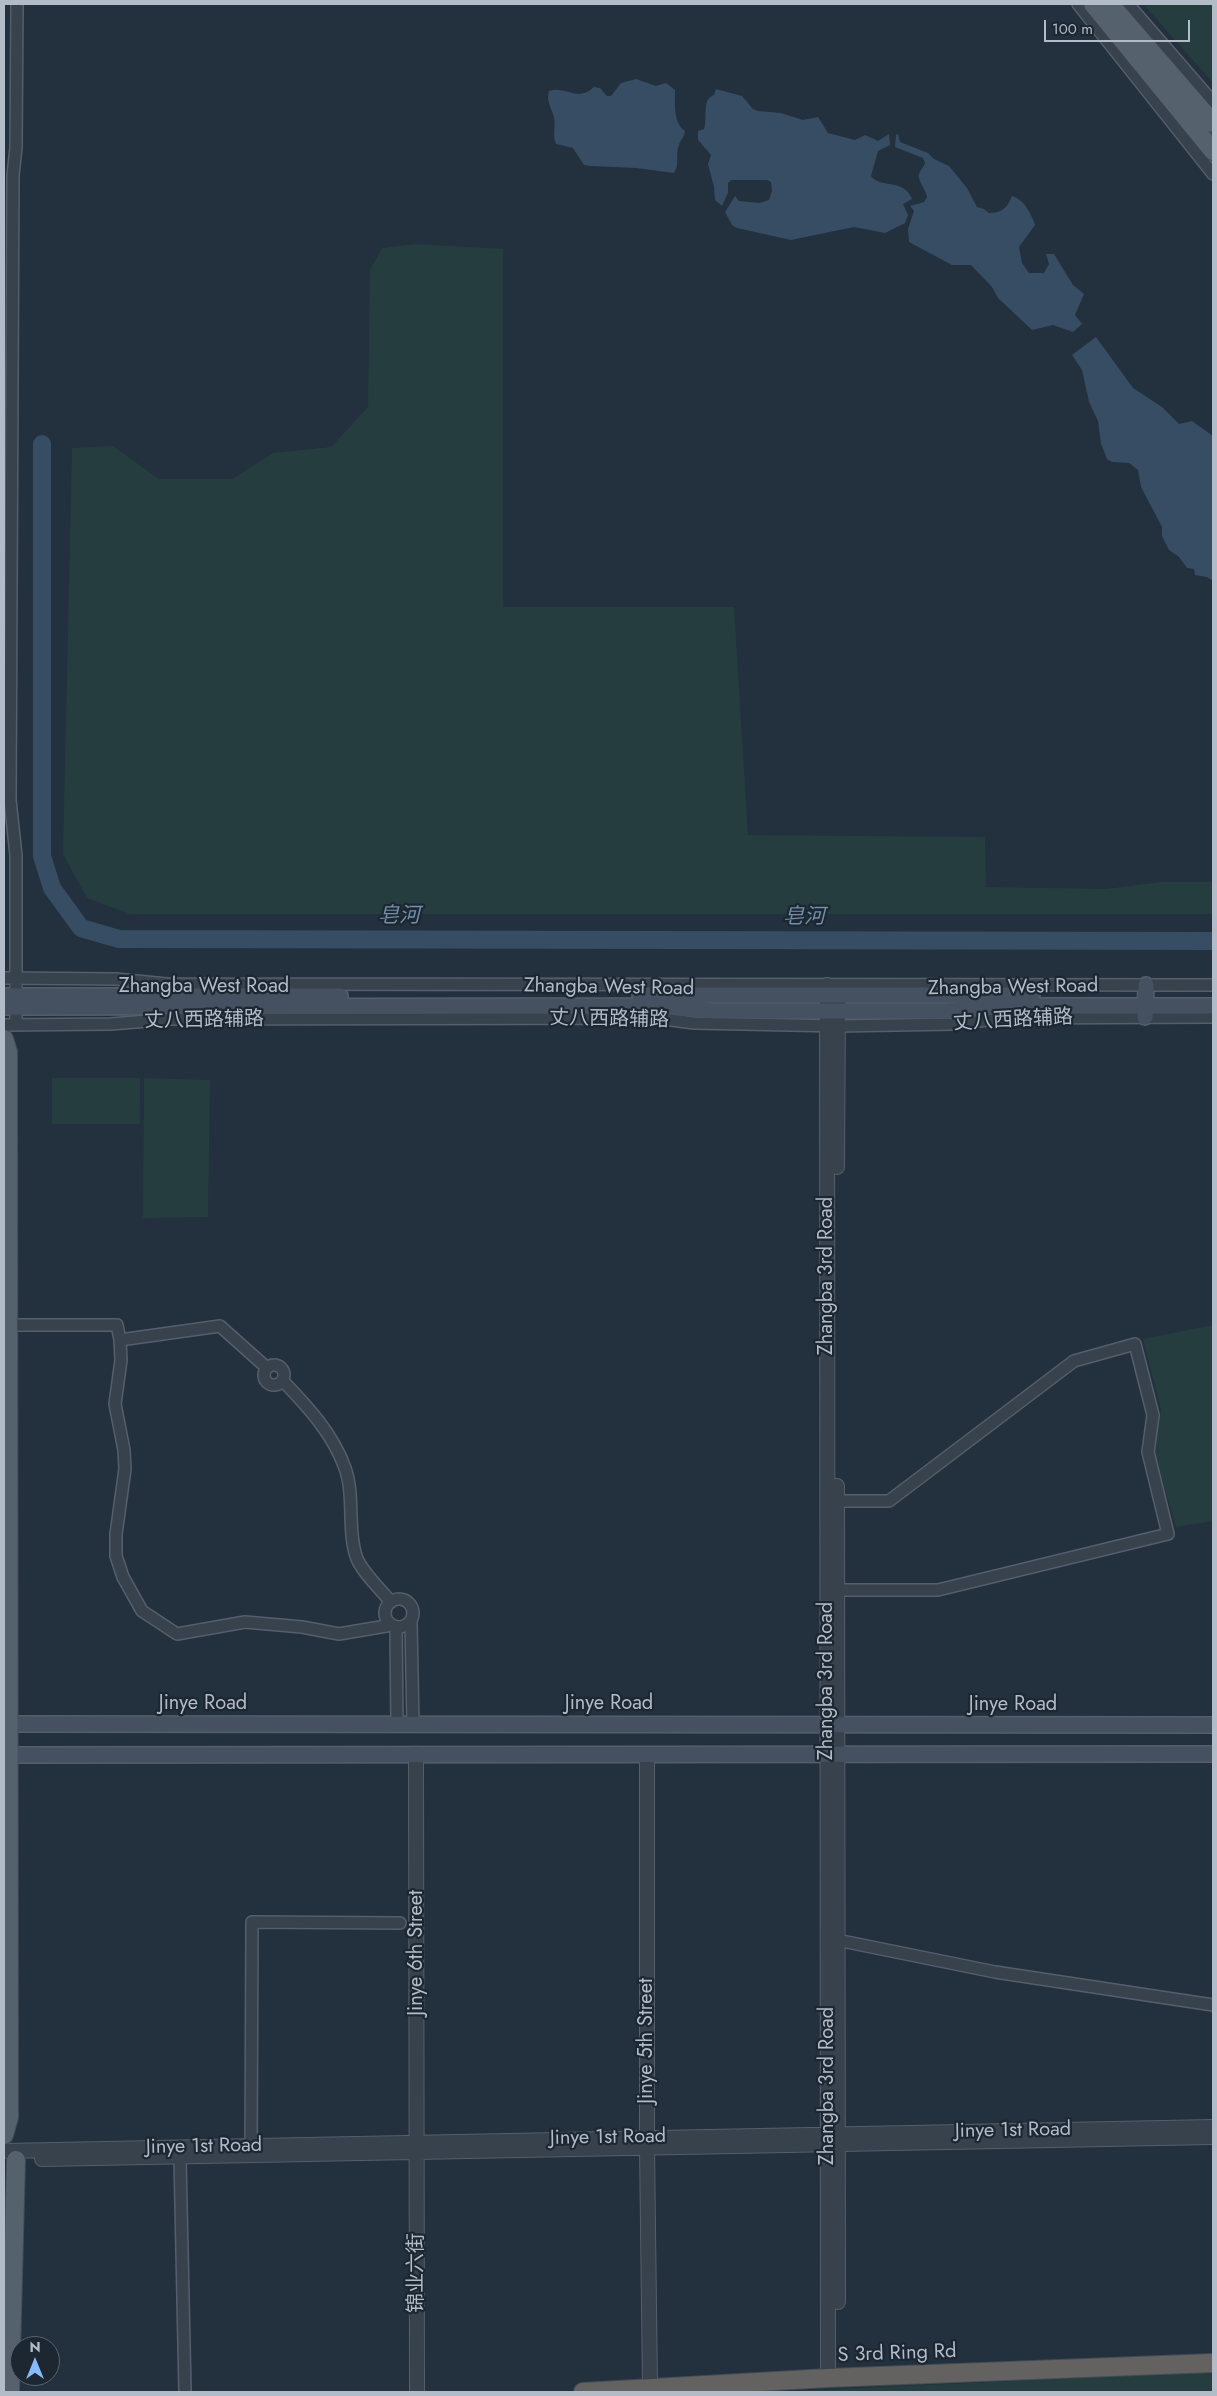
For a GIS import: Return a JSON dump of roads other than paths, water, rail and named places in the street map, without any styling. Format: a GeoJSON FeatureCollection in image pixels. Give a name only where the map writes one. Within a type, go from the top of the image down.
{"type":"FeatureCollection","features":[{"type":"Feature","properties":{"kind":"highway","name":"S 3rd Ring Rd"},"geometry":{"type":"LineString","coordinates":[[583,2392],[832,2378],[1213,2363]]}},
{"type":"Feature","properties":{"kind":"main road"},"geometry":{"type":"LineString","coordinates":[[1093,4],[1213,151]]}},
{"type":"Feature","properties":{"kind":"main road"},"geometry":{"type":"LineString","coordinates":[[1116,5],[1213,123]]}},
{"type":"Feature","properties":{"kind":"main road","name":"Zhangba West Road"},"geometry":{"type":"LineString","coordinates":[[10,1002],[831,992],[1145,1001],[1213,1006]]}},
{"type":"Feature","properties":{"kind":"main road","name":"Zhangba West Road"},"geometry":{"type":"LineString","coordinates":[[10,1002],[657,1006],[833,1018],[1013,1006],[1145,1001],[1213,996]]}},
{"type":"Feature","properties":{"kind":"main road"},"geometry":{"type":"LineString","coordinates":[[4,1039],[8,1052],[6,1755],[9,2117],[4,2135]]}},
{"type":"Feature","properties":{"kind":"main road","name":"Jinye Road"},"geometry":{"type":"LineString","coordinates":[[6,1724],[1213,1725]]}},
{"type":"Feature","properties":{"kind":"main road"},"geometry":{"type":"LineString","coordinates":[[6,1755],[1213,1754]]}},
{"type":"Feature","properties":{"kind":"main road"},"geometry":{"type":"LineString","coordinates":[[8,2157],[10,2392]]}},
{"type":"Feature","properties":{"kind":"street"},"geometry":{"type":"LineString","coordinates":[[16,1025],[10,1002],[16,978],[16,855],[10,790],[13,184],[16,148],[17,4]]}},
{"type":"Feature","properties":{"kind":"street"},"geometry":{"type":"LineString","coordinates":[[1078,4],[1213,174]]}},
{"type":"Feature","properties":{"kind":"street"},"geometry":{"type":"LineString","coordinates":[[1116,5],[1213,102]]}},
{"type":"Feature","properties":{"kind":"street","name":"丈八西路辅路"},"geometry":{"type":"LineString","coordinates":[[4,978],[116,979],[167,984],[831,992]]}},
{"type":"Feature","properties":{"kind":"street"},"geometry":{"type":"LineString","coordinates":[[1145,1001],[1213,985]]}},
{"type":"Feature","properties":{"kind":"street","name":"Zhangba 3rd Road"},"geometry":{"type":"LineString","coordinates":[[831,992],[833,1018],[838,1590],[832,1725]]}},
{"type":"Feature","properties":{"kind":"street"},"geometry":{"type":"LineString","coordinates":[[1145,1001],[1213,1017]]}},
{"type":"Feature","properties":{"kind":"street","name":"丈八西路辅路"},"geometry":{"type":"LineString","coordinates":[[4,1025],[111,1024],[172,1019],[656,1018],[694,1023],[833,1018]]}},
{"type":"Feature","properties":{"kind":"street","name":"Zhangba 3rd Road"},"geometry":{"type":"LineString","coordinates":[[832,1725],[833,1018]]}},
{"type":"Feature","properties":{"kind":"street"},"geometry":{"type":"LineString","coordinates":[[6,1325],[116,1326],[120,1340],[121,1360],[115,1404],[124,1450],[125,1469],[116,1534],[116,1556],[123,1577],[142,1611],[177,1634],[245,1622],[302,1627],[339,1634],[406,1626],[411,1622]]}},
{"type":"Feature","properties":{"kind":"street"},"geometry":{"type":"LineString","coordinates":[[120,1340],[220,1326],[267,1368],[264,1378],[268,1383],[274,1386],[283,1381],[322,1425],[335,1445],[346,1469],[350,1490],[356,1558],[391,1602]]}},
{"type":"Feature","properties":{"kind":"street"},"geometry":{"type":"LineString","coordinates":[[837,1501],[889,1501],[1074,1361],[1135,1344],[1153,1415],[1148,1452],[1168,1534],[938,1590],[838,1590]]}},
{"type":"Feature","properties":{"kind":"street"},"geometry":{"type":"LineString","coordinates":[[398,1599],[408,1602],[414,1611],[411,1622],[405,1724],[394,1627],[386,1618],[385,1610],[391,1602],[398,1599]]}},
{"type":"Feature","properties":{"kind":"street"},"geometry":{"type":"LineString","coordinates":[[832,1725],[832,1754]]}},
{"type":"Feature","properties":{"kind":"street","name":"Jinye 6th Street"},"geometry":{"type":"LineString","coordinates":[[416,1754],[417,2148]]}},
{"type":"Feature","properties":{"kind":"street","name":"Zhangba 3rd Road"},"geometry":{"type":"LineString","coordinates":[[832,1754],[837,1940],[833,2140]]}},
{"type":"Feature","properties":{"kind":"street","name":"Zhangba 3rd Road"},"geometry":{"type":"LineString","coordinates":[[832,1754],[832,2378]]}},
{"type":"Feature","properties":{"kind":"street","name":"Jinye 5th Street"},"geometry":{"type":"LineString","coordinates":[[647,1755],[647,2142],[650,2387]]}},
{"type":"Feature","properties":{"kind":"street"},"geometry":{"type":"LineString","coordinates":[[251,2151],[252,1922],[400,1923]]}},
{"type":"Feature","properties":{"kind":"street"},"geometry":{"type":"LineString","coordinates":[[837,1940],[995,1972],[1213,2005]]}},
{"type":"Feature","properties":{"kind":"street","name":"Jinye 1st Road"},"geometry":{"type":"LineString","coordinates":[[833,2140],[1213,2127]]}},
{"type":"Feature","properties":{"kind":"street","name":"Jinye 1st Road"},"geometry":{"type":"LineString","coordinates":[[8,2157],[647,2142],[1213,2137]]}},
{"type":"Feature","properties":{"kind":"street","name":"锦业六街"},"geometry":{"type":"LineString","coordinates":[[417,2148],[417,2392]]}},
{"type":"Feature","properties":{"kind":"street","name":"Jinye 1st Road"},"geometry":{"type":"LineString","coordinates":[[8,2157],[180,2158],[251,2151]]}},
{"type":"Feature","properties":{"kind":"street"},"geometry":{"type":"LineString","coordinates":[[180,2158],[185,2392]]}},
{"type":"Feature","properties":{"kind":"water"},"geometry":{"type":"Polygon","coordinates":[[[636,79],[656,86],[666,83],[675,90],[678,123],[685,131],[678,148],[677,167],[674,173],[636,168],[584,165],[573,148],[556,144],[554,117],[548,101],[549,91],[561,90],[582,94],[594,87],[600,88],[607,96],[611,96],[621,83],[636,79]]]}},
{"type":"Feature","properties":{"kind":"water"},"geometry":{"type":"Polygon","coordinates":[[[716,89],[742,96],[753,109],[758,111],[781,113],[803,120],[818,117],[828,133],[855,140],[865,135],[878,141],[889,134],[890,145],[878,151],[871,176],[880,182],[904,188],[908,193],[912,199],[903,204],[908,215],[905,223],[885,233],[854,227],[791,240],[737,228],[732,225],[725,212],[735,196],[739,201],[760,203],[769,200],[772,191],[771,182],[767,180],[731,180],[728,183],[728,193],[722,206],[715,200],[708,164],[711,155],[698,140],[698,131],[704,129],[706,105],[716,89]]]}},
{"type":"Feature","properties":{"kind":"water"},"geometry":{"type":"Polygon","coordinates":[[[898,134],[900,142],[928,153],[934,159],[949,166],[967,188],[977,207],[989,213],[1001,211],[1006,207],[1012,196],[1024,204],[1030,212],[1035,225],[1019,247],[1022,263],[1029,273],[1044,273],[1049,264],[1046,254],[1054,254],[1073,285],[1084,294],[1075,315],[1082,324],[1073,332],[1053,325],[1032,330],[998,298],[992,287],[971,265],[952,265],[909,242],[908,229],[914,211],[910,206],[924,202],[927,197],[919,176],[925,163],[923,158],[895,147],[896,135],[898,134]]]}},
{"type":"Feature","properties":{"kind":"water"},"geometry":{"type":"Polygon","coordinates":[[[1096,337],[1133,388],[1162,407],[1179,424],[1192,421],[1213,436],[1213,581],[1207,577],[1195,575],[1194,569],[1187,568],[1179,557],[1169,550],[1162,536],[1162,527],[1141,487],[1138,470],[1129,463],[1112,462],[1107,459],[1101,444],[1098,421],[1089,402],[1082,370],[1072,355],[1096,337]]]}},
{"type":"Feature","properties":{"kind":"waterway","name":"皂河"},"geometry":{"type":"LineString","coordinates":[[42,444],[42,856],[52,888],[81,928],[119,939],[1213,941]]}}]}
